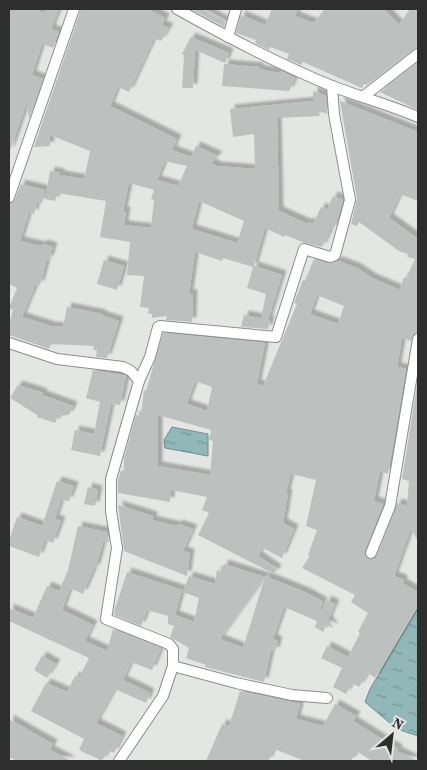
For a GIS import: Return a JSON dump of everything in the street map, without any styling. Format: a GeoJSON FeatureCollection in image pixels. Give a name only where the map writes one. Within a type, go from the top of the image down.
{"type":"FeatureCollection","features":[{"type":"Feature","properties":{"kind":"street"},"geometry":{"type":"LineString","coordinates":[[9,196],[74,9]]}},
{"type":"Feature","properties":{"kind":"street"},"geometry":{"type":"LineString","coordinates":[[177,9],[261,54],[332,86],[418,117]]}},
{"type":"Feature","properties":{"kind":"street"},"geometry":{"type":"LineString","coordinates":[[228,37],[236,9]]}},
{"type":"Feature","properties":{"kind":"street"},"geometry":{"type":"LineString","coordinates":[[364,96],[418,54]]}},
{"type":"Feature","properties":{"kind":"street"},"geometry":{"type":"LineString","coordinates":[[119,761],[163,696],[173,666],[173,649],[171,645],[108,621],[106,616],[117,548],[111,511],[111,479],[139,381],[150,357],[160,326],[275,338],[304,249],[330,257],[335,255],[350,200],[334,114],[332,86]]}},
{"type":"Feature","properties":{"kind":"street"},"geometry":{"type":"LineString","coordinates":[[372,553],[390,506],[418,339]]}},
{"type":"Feature","properties":{"kind":"street"},"geometry":{"type":"LineString","coordinates":[[9,344],[57,360],[123,367],[130,371],[139,381]]}},
{"type":"Feature","properties":{"kind":"street"},"geometry":{"type":"LineString","coordinates":[[173,666],[236,683],[292,695],[327,698]]}},
{"type":"Feature","properties":{"kind":"water"},"geometry":{"type":"Polygon","coordinates":[[[172,427],[208,434],[208,456],[165,448],[164,440],[172,427]]]}},
{"type":"Feature","properties":{"kind":"water"},"geometry":{"type":"Polygon","coordinates":[[[418,608],[418,736],[397,729],[365,702],[370,689],[418,608]]]}},
{"type":"Feature","properties":{"kind":"building"},"geometry":{"type":"Polygon","coordinates":[[[9,9],[35,9],[44,13],[46,9],[59,9],[51,29],[59,32],[53,48],[42,44],[32,75],[43,79],[29,119],[27,102],[10,151],[9,151],[9,9]]]}},
{"type":"Feature","properties":{"kind":"building"},"geometry":{"type":"Polygon","coordinates":[[[81,9],[148,9],[165,18],[162,25],[169,28],[161,41],[154,38],[129,92],[118,87],[110,106],[177,139],[172,150],[191,157],[196,146],[218,156],[211,163],[217,166],[255,169],[254,134],[233,137],[230,109],[313,101],[313,91],[326,96],[327,114],[319,111],[320,116],[277,118],[279,211],[308,224],[309,222],[313,224],[321,207],[327,210],[333,196],[343,200],[333,229],[331,228],[322,247],[285,235],[284,237],[265,228],[254,266],[282,275],[268,320],[270,320],[268,329],[241,327],[244,315],[265,319],[261,318],[266,294],[247,288],[253,267],[223,258],[222,261],[195,252],[189,294],[193,294],[192,322],[166,320],[167,316],[152,318],[152,314],[148,313],[149,308],[140,307],[144,276],[127,275],[130,242],[100,237],[106,201],[57,193],[55,201],[45,199],[50,171],[60,173],[60,175],[84,179],[90,151],[50,135],[50,146],[34,147],[81,9]],[[165,161],[157,180],[178,186],[187,166],[165,161]],[[129,183],[123,211],[126,211],[124,225],[151,228],[154,200],[151,199],[154,190],[129,183]],[[199,201],[192,229],[237,243],[244,221],[199,201]]]}},
{"type":"Feature","properties":{"kind":"building"},"geometry":{"type":"Polygon","coordinates":[[[191,9],[202,9],[225,21],[224,27],[191,9]]]}},
{"type":"Feature","properties":{"kind":"building"},"geometry":{"type":"Polygon","coordinates":[[[272,9],[298,9],[295,16],[314,23],[325,9],[384,9],[399,25],[410,9],[418,9],[418,47],[367,85],[364,84],[362,88],[303,62],[301,65],[287,59],[289,54],[270,47],[269,50],[255,43],[256,40],[236,33],[241,15],[265,25],[272,9]]]}},
{"type":"Feature","properties":{"kind":"building"},"geometry":{"type":"Polygon","coordinates":[[[191,37],[229,53],[225,63],[195,50],[193,88],[182,88],[184,55],[182,54],[191,37]]]}},
{"type":"Feature","properties":{"kind":"building"},"geometry":{"type":"Polygon","coordinates":[[[418,63],[418,110],[380,92],[418,63]]]}},
{"type":"Feature","properties":{"kind":"building"},"geometry":{"type":"Polygon","coordinates":[[[224,64],[260,67],[258,69],[280,73],[281,71],[295,78],[289,91],[222,86],[224,64]]]}},
{"type":"Feature","properties":{"kind":"building"},"geometry":{"type":"Polygon","coordinates":[[[340,101],[418,132],[418,201],[400,194],[389,218],[418,239],[418,304],[416,318],[418,319],[418,332],[413,334],[411,341],[402,338],[397,367],[406,369],[388,474],[380,471],[374,501],[383,504],[364,553],[368,559],[376,558],[397,503],[407,506],[409,481],[402,479],[418,379],[418,541],[411,529],[394,576],[404,580],[402,583],[418,592],[418,605],[375,678],[368,673],[359,687],[352,683],[346,694],[333,687],[342,668],[321,658],[327,646],[348,657],[368,613],[351,602],[355,595],[302,568],[310,556],[308,555],[317,530],[306,526],[316,480],[291,474],[286,493],[288,494],[283,523],[294,529],[282,558],[263,548],[258,556],[277,569],[274,574],[198,535],[209,513],[202,510],[207,497],[171,490],[170,502],[118,493],[118,480],[121,471],[124,471],[124,458],[136,415],[141,416],[144,390],[146,391],[163,333],[265,343],[257,384],[263,386],[297,304],[294,303],[303,280],[305,281],[314,259],[329,264],[339,261],[400,290],[404,277],[406,278],[415,259],[407,257],[408,254],[399,251],[359,222],[357,226],[351,224],[357,199],[340,101]],[[317,295],[310,314],[338,324],[344,306],[317,295]],[[195,381],[187,404],[207,411],[212,387],[195,381]],[[158,415],[158,466],[210,475],[213,441],[209,440],[211,430],[158,415]]]}},
{"type":"Feature","properties":{"kind":"building"},"geometry":{"type":"Polygon","coordinates":[[[21,184],[45,190],[42,203],[37,202],[34,214],[29,212],[20,241],[53,247],[49,260],[47,259],[40,285],[36,284],[22,317],[51,326],[63,327],[67,307],[102,314],[119,321],[107,358],[96,357],[97,351],[93,349],[94,346],[51,344],[49,349],[9,335],[9,324],[13,310],[9,308],[17,288],[9,284],[9,204],[15,200],[21,184]]]}},
{"type":"Feature","properties":{"kind":"building"},"geometry":{"type":"Polygon","coordinates":[[[104,260],[124,266],[117,290],[97,284],[104,260]]]}},
{"type":"Feature","properties":{"kind":"building"},"geometry":{"type":"Polygon","coordinates":[[[93,370],[126,376],[120,405],[111,404],[100,456],[71,450],[75,430],[94,434],[100,402],[86,398],[93,370]]]}},
{"type":"Feature","properties":{"kind":"building"},"geometry":{"type":"Polygon","coordinates":[[[18,385],[73,406],[69,415],[58,416],[55,423],[37,417],[37,415],[10,398],[18,385]]]}},
{"type":"Feature","properties":{"kind":"building"},"geometry":{"type":"Polygon","coordinates":[[[57,481],[74,486],[69,501],[61,500],[55,519],[61,521],[53,543],[45,540],[39,557],[9,546],[9,540],[17,517],[42,526],[57,481]]]}},
{"type":"Feature","properties":{"kind":"building"},"geometry":{"type":"Polygon","coordinates":[[[88,487],[98,490],[95,506],[84,504],[88,487]]]}},
{"type":"Feature","properties":{"kind":"building"},"geometry":{"type":"Polygon","coordinates":[[[118,505],[153,516],[152,520],[177,526],[178,524],[193,529],[183,551],[190,553],[187,576],[124,551],[118,505]]]}},
{"type":"Feature","properties":{"kind":"building"},"geometry":{"type":"Polygon","coordinates":[[[78,526],[107,532],[109,542],[103,541],[96,568],[94,568],[83,594],[70,588],[62,610],[93,625],[85,641],[107,651],[113,629],[161,648],[152,670],[131,662],[123,680],[150,693],[146,703],[115,689],[96,723],[122,736],[114,753],[108,750],[102,761],[79,750],[84,739],[31,711],[46,683],[67,692],[75,676],[79,678],[89,658],[9,621],[9,608],[33,618],[47,586],[59,591],[68,570],[78,526]]]}},
{"type":"Feature","properties":{"kind":"building"},"geometry":{"type":"Polygon","coordinates":[[[224,564],[265,576],[307,593],[323,602],[321,612],[327,600],[335,604],[328,620],[334,628],[326,625],[323,632],[315,627],[317,621],[284,607],[273,639],[278,641],[275,652],[271,650],[264,682],[205,667],[206,665],[186,658],[189,648],[170,637],[174,626],[168,624],[168,616],[147,610],[141,626],[114,615],[115,606],[127,572],[182,590],[175,615],[194,622],[199,598],[183,592],[189,576],[215,584],[217,570],[221,572],[224,564]],[[265,577],[220,639],[243,648],[265,577]]]}},
{"type":"Feature","properties":{"kind":"building"},"geometry":{"type":"Polygon","coordinates":[[[42,656],[56,664],[47,678],[34,670],[42,656]]]}},
{"type":"Feature","properties":{"kind":"building"},"geometry":{"type":"Polygon","coordinates":[[[240,691],[300,704],[296,719],[323,726],[335,704],[356,716],[353,721],[398,749],[397,751],[418,761],[372,761],[356,751],[351,761],[304,761],[274,749],[268,761],[206,761],[222,724],[229,726],[240,691]]]}},
{"type":"Feature","properties":{"kind":"building"},"geometry":{"type":"Polygon","coordinates":[[[9,719],[53,744],[50,750],[71,761],[17,761],[9,757],[9,719]]]}}]}
